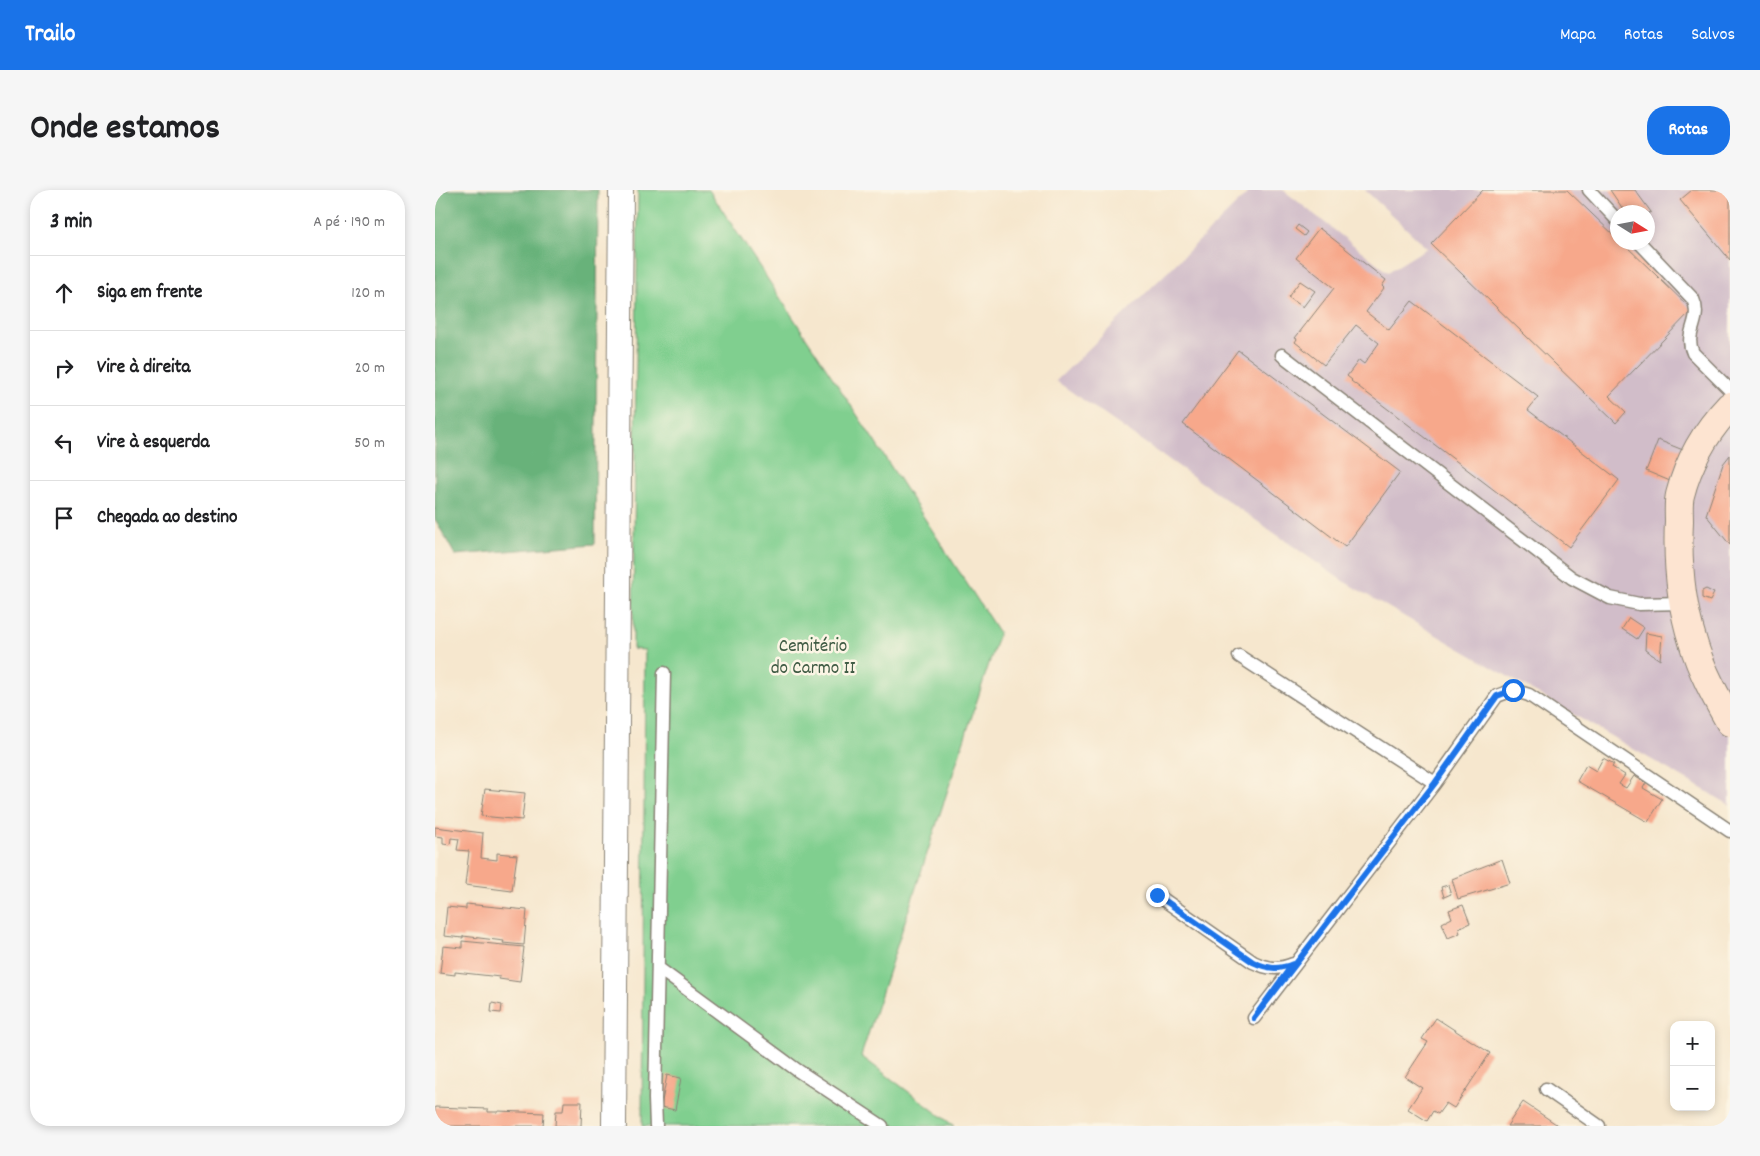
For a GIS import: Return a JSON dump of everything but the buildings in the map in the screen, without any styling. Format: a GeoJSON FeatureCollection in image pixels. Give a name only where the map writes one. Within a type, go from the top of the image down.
{"type":"FeatureCollection","features":[{"type":"Feature","properties":{"kind":"main road"},"geometry":{"type":"LineString","coordinates":[[1730,406],[1713,424],[1693,458],[1680,496],[1678,534],[1683,603],[1693,643],[1714,693],[1730,722]]}},
{"type":"Feature","properties":{"kind":"street"},"geometry":{"type":"LineString","coordinates":[[614,1126],[621,190]]}},
{"type":"Feature","properties":{"kind":"lane"},"geometry":{"type":"LineString","coordinates":[[1589,190],[1610,212]]}},
{"type":"Feature","properties":{"kind":"lane"},"geometry":{"type":"LineString","coordinates":[[1647,250],[1693,298],[1697,307],[1697,316],[1690,337],[1690,346],[1693,353],[1730,390]]}},
{"type":"Feature","properties":{"kind":"lane"},"geometry":{"type":"LineString","coordinates":[[1282,355],[1572,578],[1611,598],[1639,604],[1683,603]]}},
{"type":"Feature","properties":{"kind":"lane"},"geometry":{"type":"LineString","coordinates":[[1239,656],[1435,783]]}},
{"type":"Feature","properties":{"kind":"lane"},"geometry":{"type":"LineString","coordinates":[[656,1126],[664,673]]}},
{"type":"Feature","properties":{"kind":"lane"},"geometry":{"type":"LineString","coordinates":[[1157,895],[1253,962],[1267,968],[1280,969],[1293,964],[1254,1018],[1435,783],[1497,696],[1513,690],[1529,695],[1730,831]]}},
{"type":"Feature","properties":{"kind":"lane"},"geometry":{"type":"LineString","coordinates":[[658,968],[797,1070],[882,1126]]}},
{"type":"Feature","properties":{"kind":"lane"},"geometry":{"type":"LineString","coordinates":[[1546,1089],[1599,1126]]}},
{"type":"Feature","properties":{"kind":"shaded area"},"geometry":{"type":"Polygon","coordinates":[[[1251,190],[1283,190],[1388,272],[1427,248],[1365,190],[1730,190],[1730,805],[1343,581],[1056,381],[1251,190]]]}},
{"type":"Feature","properties":{"kind":"green space"},"geometry":{"type":"Polygon","coordinates":[[[435,190],[598,190],[595,544],[455,555],[435,519],[435,190]]]}},
{"type":"Feature","properties":{"kind":"green space","name":"Cemitério do Carmo II"},"geometry":{"type":"Polygon","coordinates":[[[638,190],[709,190],[999,633],[861,1056],[954,1126],[642,1126],[645,650],[633,649],[638,190]]]}},
{"type":"Feature","properties":{"kind":"route"},"geometry":{"type":"LineString","coordinates":[[1157,895],[1253,962],[1267,968],[1280,969],[1293,964],[1254,1018],[1435,783],[1497,696],[1513,690]]}}]}
